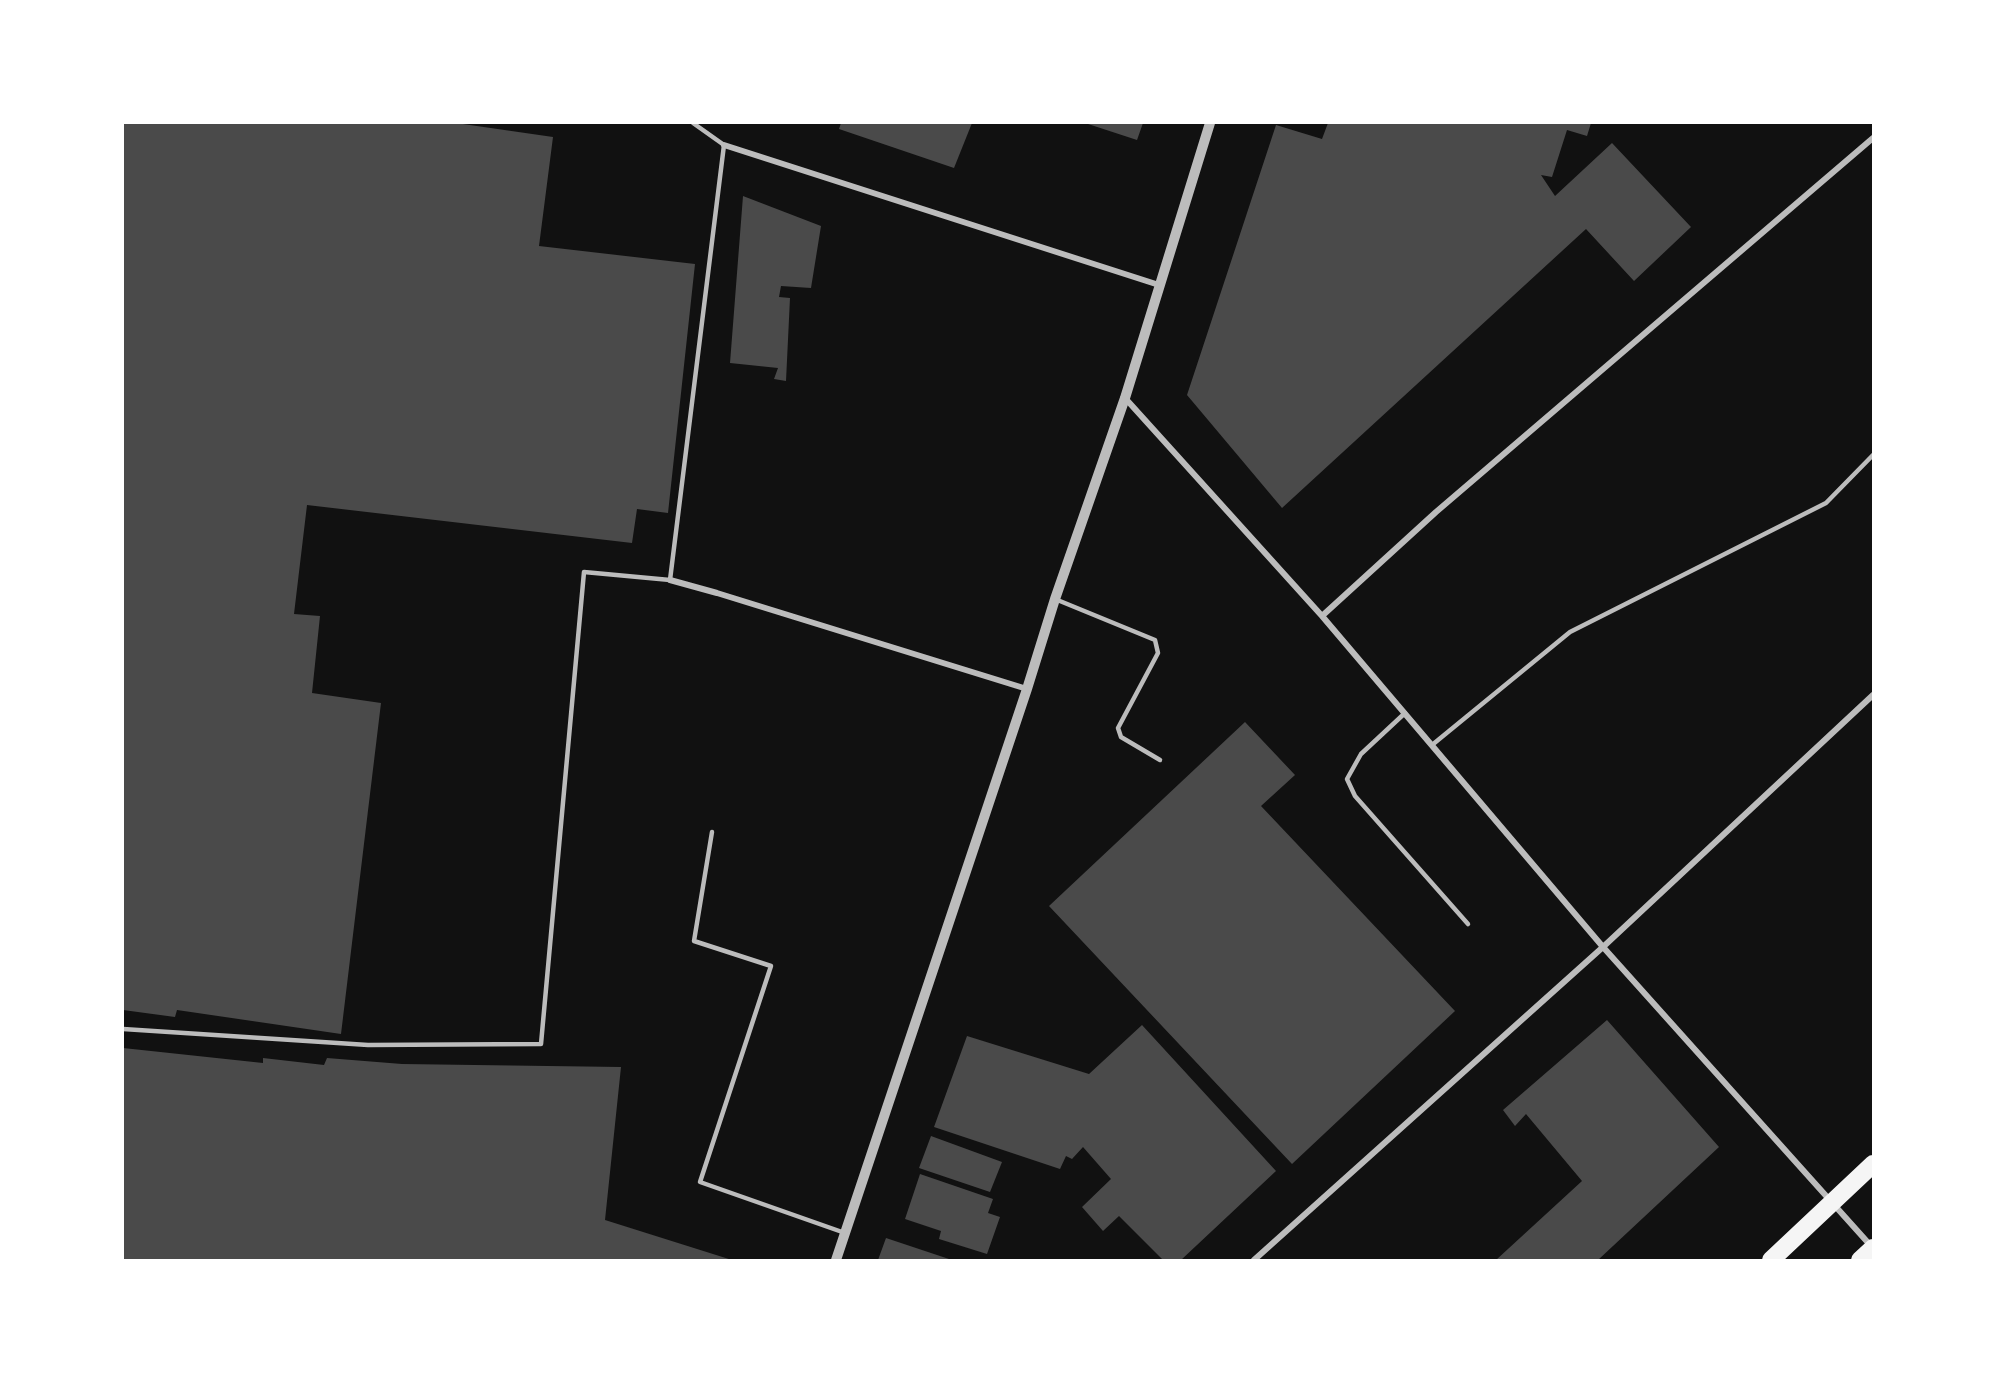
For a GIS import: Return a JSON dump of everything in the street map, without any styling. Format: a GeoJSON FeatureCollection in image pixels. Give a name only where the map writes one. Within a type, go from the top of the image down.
{"type":"FeatureCollection","features":[{"type":"Feature","properties":{"kind":"highway"},"geometry":{"type":"LineString","coordinates":[[1771,1260],[1873,1164]]}},
{"type":"Feature","properties":{"kind":"highway"},"geometry":{"type":"LineString","coordinates":[[1860,1260],[1873,1248]]}},
{"type":"Feature","properties":{"kind":"street"},"geometry":{"type":"LineString","coordinates":[[836,1260],[1055,599],[1125,398],[1210,123]]}},
{"type":"Feature","properties":{"kind":"street"},"geometry":{"type":"LineString","coordinates":[[1322,616],[1436,512],[1873,138]]}},
{"type":"Feature","properties":{"kind":"street"},"geometry":{"type":"LineString","coordinates":[[724,145],[1159,285]]}},
{"type":"Feature","properties":{"kind":"street"},"geometry":{"type":"LineString","coordinates":[[1125,398],[1322,616],[1603,947],[1873,1248]]}},
{"type":"Feature","properties":{"kind":"street"},"geometry":{"type":"LineString","coordinates":[[670,580],[1027,688]]}},
{"type":"Feature","properties":{"kind":"street"},"geometry":{"type":"LineString","coordinates":[[1254,1260],[1603,947],[1873,694]]}},
{"type":"Feature","properties":{"kind":"lane"},"geometry":{"type":"LineString","coordinates":[[123,1029],[368,1045],[541,1044],[584,572],[670,580],[724,145],[693,123]]}},
{"type":"Feature","properties":{"kind":"lane"},"geometry":{"type":"LineString","coordinates":[[1432,745],[1570,632],[1826,503],[1873,455]]}},
{"type":"Feature","properties":{"kind":"lane"},"geometry":{"type":"LineString","coordinates":[[1055,599],[1155,640],[1158,653],[1119,728],[1121,738],[1160,760]]}},
{"type":"Feature","properties":{"kind":"lane"},"geometry":{"type":"LineString","coordinates":[[1405,713],[1361,754],[1347,779],[1355,796],[1468,924]]}},
{"type":"Feature","properties":{"kind":"lane"},"geometry":{"type":"LineString","coordinates":[[712,832],[694,941],[771,966],[700,1182],[845,1233]]}},
{"type":"Feature","properties":{"kind":"building"},"geometry":{"type":"Polygon","coordinates":[[[123,123],[456,123],[553,137],[539,246],[695,264],[668,513],[637,509],[632,543],[307,505],[294,614],[320,616],[312,693],[381,703],[341,1034],[177,1010],[175,1017],[123,1010],[123,123]]]}},
{"type":"Feature","properties":{"kind":"building"},"geometry":{"type":"Polygon","coordinates":[[[841,123],[972,123],[954,168],[839,129],[841,123]]]}},
{"type":"Feature","properties":{"kind":"building"},"geometry":{"type":"Polygon","coordinates":[[[1085,123],[1143,123],[1137,140],[1085,123]]]}},
{"type":"Feature","properties":{"kind":"building"},"geometry":{"type":"Polygon","coordinates":[[[1328,123],[1591,123],[1587,136],[1567,130],[1552,177],[1541,175],[1555,196],[1612,143],[1691,227],[1634,281],[1586,229],[1282,508],[1187,395],[1276,125],[1322,139],[1328,123]]]}},
{"type":"Feature","properties":{"kind":"building"},"geometry":{"type":"Polygon","coordinates":[[[743,196],[821,226],[811,288],[781,286],[779,297],[790,298],[786,381],[774,379],[778,368],[730,363],[743,196]]]}},
{"type":"Feature","properties":{"kind":"building"},"geometry":{"type":"Polygon","coordinates":[[[1245,722],[1295,775],[1261,806],[1455,1011],[1292,1164],[1049,906],[1245,722]]]}},
{"type":"Feature","properties":{"kind":"building"},"geometry":{"type":"Polygon","coordinates":[[[1607,1020],[1719,1147],[1598,1260],[1496,1260],[1582,1181],[1526,1114],[1515,1126],[1503,1110],[1607,1020]]]}},
{"type":"Feature","properties":{"kind":"building"},"geometry":{"type":"Polygon","coordinates":[[[1142,1025],[1276,1171],[1181,1260],[1163,1260],[1119,1216],[1103,1231],[1082,1207],[1111,1179],[1083,1147],[1072,1159],[1066,1156],[1060,1169],[934,1127],[967,1036],[1089,1074],[1142,1025]]]}},
{"type":"Feature","properties":{"kind":"building"},"geometry":{"type":"Polygon","coordinates":[[[123,1048],[263,1063],[263,1058],[324,1065],[327,1058],[402,1064],[621,1067],[605,1220],[732,1260],[123,1260],[123,1048]]]}},
{"type":"Feature","properties":{"kind":"building"},"geometry":{"type":"Polygon","coordinates":[[[931,1136],[1002,1162],[990,1192],[919,1168],[931,1136]]]}},
{"type":"Feature","properties":{"kind":"building"},"geometry":{"type":"Polygon","coordinates":[[[920,1174],[993,1199],[988,1213],[1000,1217],[987,1254],[939,1239],[941,1231],[905,1219],[920,1174]]]}},
{"type":"Feature","properties":{"kind":"building"},"geometry":{"type":"Polygon","coordinates":[[[886,1238],[952,1260],[878,1260],[886,1238]]]}}]}
